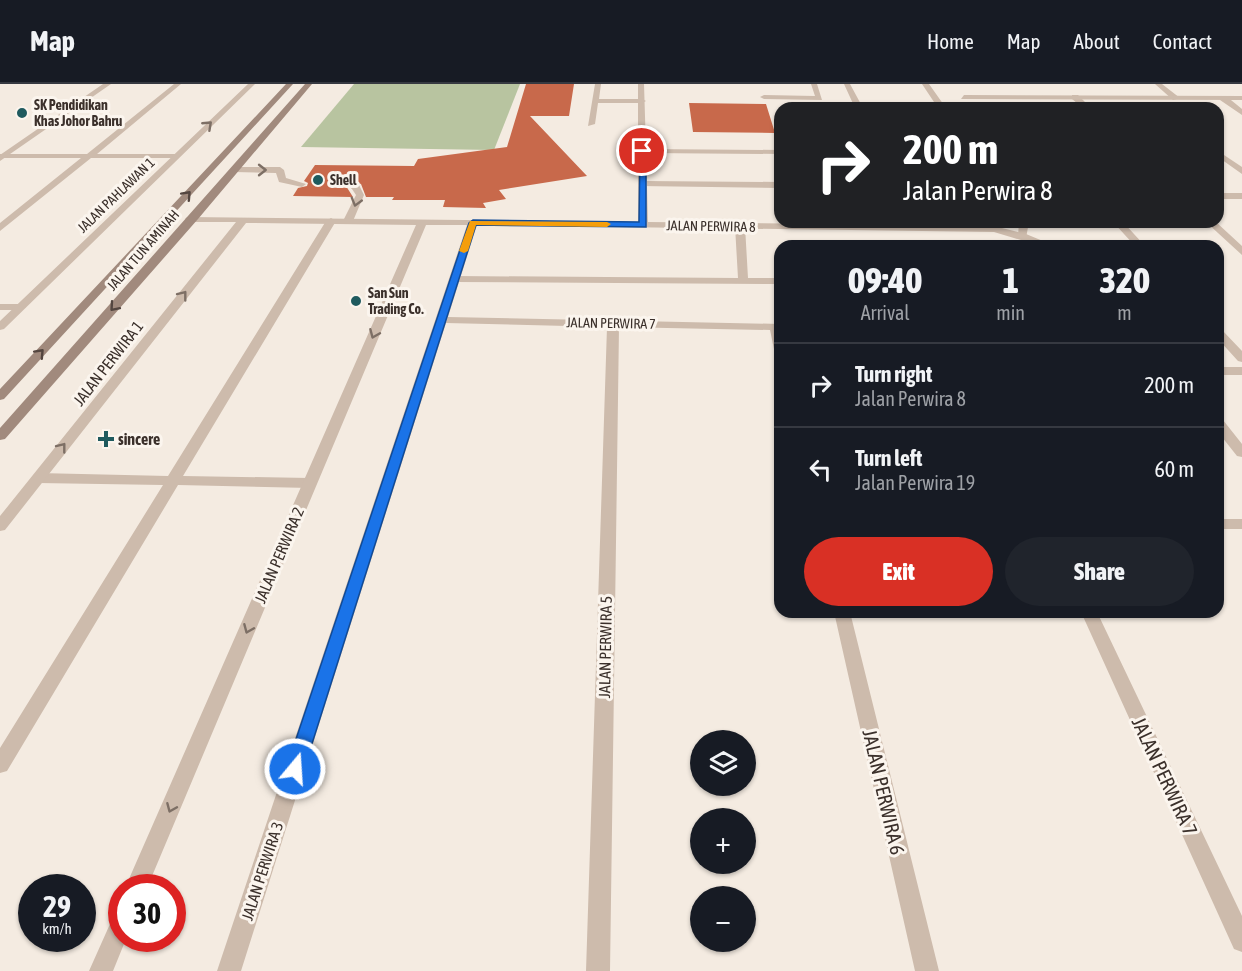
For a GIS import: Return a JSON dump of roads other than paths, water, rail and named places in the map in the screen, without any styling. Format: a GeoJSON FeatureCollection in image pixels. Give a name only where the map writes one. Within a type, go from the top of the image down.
{"type":"FeatureCollection","features":[{"type":"Feature","properties":{"kind":"main road","name":"JALAN TUN AMINAH"},"geometry":{"type":"LineString","coordinates":[[0,396],[290,84]]}},
{"type":"Feature","properties":{"kind":"main road","name":"JALAN TUN AMINAH"},"geometry":{"type":"LineString","coordinates":[[0,436],[190,219],[237,170],[309,84]]}},
{"type":"Feature","properties":{"kind":"street"},"geometry":{"type":"LineString","coordinates":[[2,157],[108,84]]}},
{"type":"Feature","properties":{"kind":"street"},"geometry":{"type":"LineString","coordinates":[[0,228],[178,84]]}},
{"type":"Feature","properties":{"kind":"street","name":"JALAN PAHLAWAN 1"},"geometry":{"type":"LineString","coordinates":[[0,327],[252,84]]}},
{"type":"Feature","properties":{"kind":"street"},"geometry":{"type":"LineString","coordinates":[[591,124],[598,84]]}},
{"type":"Feature","properties":{"kind":"street"},"geometry":{"type":"LineString","coordinates":[[641,84],[643,225]]}},
{"type":"Feature","properties":{"kind":"street"},"geometry":{"type":"LineString","coordinates":[[764,97],[819,98],[814,84]]}},
{"type":"Feature","properties":{"kind":"street"},"geometry":{"type":"LineString","coordinates":[[847,84],[856,102]]}},
{"type":"Feature","properties":{"kind":"street"},"geometry":{"type":"LineString","coordinates":[[925,84],[938,102]]}},
{"type":"Feature","properties":{"kind":"street"},"geometry":{"type":"LineString","coordinates":[[1158,84],[1176,98]]}},
{"type":"Feature","properties":{"kind":"street"},"geometry":{"type":"LineString","coordinates":[[964,97],[1242,98]]}},
{"type":"Feature","properties":{"kind":"street"},"geometry":{"type":"LineString","coordinates":[[1003,97],[1008,102]]}},
{"type":"Feature","properties":{"kind":"street"},"geometry":{"type":"LineString","coordinates":[[1075,97],[1080,102]]}},
{"type":"Feature","properties":{"kind":"street"},"geometry":{"type":"LineString","coordinates":[[1148,98],[1153,102]]}},
{"type":"Feature","properties":{"kind":"street"},"geometry":{"type":"LineString","coordinates":[[1222,98],[1242,113]]}},
{"type":"Feature","properties":{"kind":"street"},"geometry":{"type":"LineString","coordinates":[[595,101],[642,101]]}},
{"type":"Feature","properties":{"kind":"street"},"geometry":{"type":"LineString","coordinates":[[642,151],[774,152]]}},
{"type":"Feature","properties":{"kind":"street"},"geometry":{"type":"LineString","coordinates":[[2,157],[175,156]]}},
{"type":"Feature","properties":{"kind":"street"},"geometry":{"type":"LineString","coordinates":[[1224,158],[1242,171]]}},
{"type":"Feature","properties":{"kind":"street"},"geometry":{"type":"LineString","coordinates":[[237,170],[280,170],[282,180],[302,184]]}},
{"type":"Feature","properties":{"kind":"street"},"geometry":{"type":"LineString","coordinates":[[643,184],[774,184]]}},
{"type":"Feature","properties":{"kind":"street"},"geometry":{"type":"LineString","coordinates":[[348,221],[360,195],[356,187],[352,186]]}},
{"type":"Feature","properties":{"kind":"street"},"geometry":{"type":"LineString","coordinates":[[1224,196],[1242,196]]}},
{"type":"Feature","properties":{"kind":"street","name":"JALAN PERWIRA 8"},"geometry":{"type":"LineString","coordinates":[[190,219],[774,226]]}},
{"type":"Feature","properties":{"kind":"street","name":"JALAN PERWIRA 1"},"geometry":{"type":"LineString","coordinates":[[0,526],[243,220]]}},
{"type":"Feature","properties":{"kind":"street"},"geometry":{"type":"LineString","coordinates":[[0,765],[331,221]]}},
{"type":"Feature","properties":{"kind":"street","name":"JALAN PERWIRA 2"},"geometry":{"type":"LineString","coordinates":[[142,874],[422,222]]}},
{"type":"Feature","properties":{"kind":"street","name":"JALAN PERWIRA 3"},"geometry":{"type":"LineString","coordinates":[[229,971],[473,223]]}},
{"type":"Feature","properties":{"kind":"street"},"geometry":{"type":"LineString","coordinates":[[740,226],[743,280]]}},
{"type":"Feature","properties":{"kind":"street","name":"JALAN PERWIRA 8"},"geometry":{"type":"LineString","coordinates":[[909,228],[994,229],[1034,240]]}},
{"type":"Feature","properties":{"kind":"street"},"geometry":{"type":"LineString","coordinates":[[1023,236],[1024,228]]}},
{"type":"Feature","properties":{"kind":"street"},"geometry":{"type":"LineString","coordinates":[[1124,228],[1134,240]]}},
{"type":"Feature","properties":{"kind":"street"},"geometry":{"type":"LineString","coordinates":[[1216,228],[1242,252]]}},
{"type":"Feature","properties":{"kind":"street"},"geometry":{"type":"LineString","coordinates":[[455,279],[774,281]]}},
{"type":"Feature","properties":{"kind":"street"},"geometry":{"type":"LineString","coordinates":[[0,307],[21,307]]}},
{"type":"Feature","properties":{"kind":"street","name":"JALAN PERWIRA 7"},"geometry":{"type":"LineString","coordinates":[[441,320],[774,327]]}},
{"type":"Feature","properties":{"kind":"street","name":"JALAN PERWIRA 5"},"geometry":{"type":"LineString","coordinates":[[598,971],[613,324]]}},
{"type":"Feature","properties":{"kind":"street"},"geometry":{"type":"LineString","coordinates":[[1224,338],[1242,358]]}},
{"type":"Feature","properties":{"kind":"street"},"geometry":{"type":"LineString","coordinates":[[1224,371],[1242,371]]}},
{"type":"Feature","properties":{"kind":"street"},"geometry":{"type":"LineString","coordinates":[[1224,430],[1240,448]]}},
{"type":"Feature","properties":{"kind":"street"},"geometry":{"type":"LineString","coordinates":[[38,478],[310,483]]}},
{"type":"Feature","properties":{"kind":"street"},"geometry":{"type":"LineString","coordinates":[[1224,524],[1242,524]]}},
{"type":"Feature","properties":{"kind":"street","name":"JALAN PERWIRA 6"},"geometry":{"type":"LineString","coordinates":[[843,618],[927,971]]}},
{"type":"Feature","properties":{"kind":"street","name":"JALAN PERWIRA 7"},"geometry":{"type":"LineString","coordinates":[[1092,618],[1242,941]]}},
{"type":"Feature","properties":{"kind":"street"},"geometry":{"type":"LineString","coordinates":[[101,971],[109,952]]}},
{"type":"Feature","properties":{"kind":"place","name":"SK Pendidikan Khas Johor Bahru"},"geometry":{"type":"Point","coordinates":[22,113]}},
{"type":"Feature","properties":{"kind":"place","name":"Shell"},"geometry":{"type":"Point","coordinates":[318,180]}},
{"type":"Feature","properties":{"kind":"place","name":"San Sun Trading Co."},"geometry":{"type":"Point","coordinates":[356,301]}},
{"type":"Feature","properties":{"kind":"place","name":"sincere"},"geometry":{"type":"Point","coordinates":[106,439]}}]}
